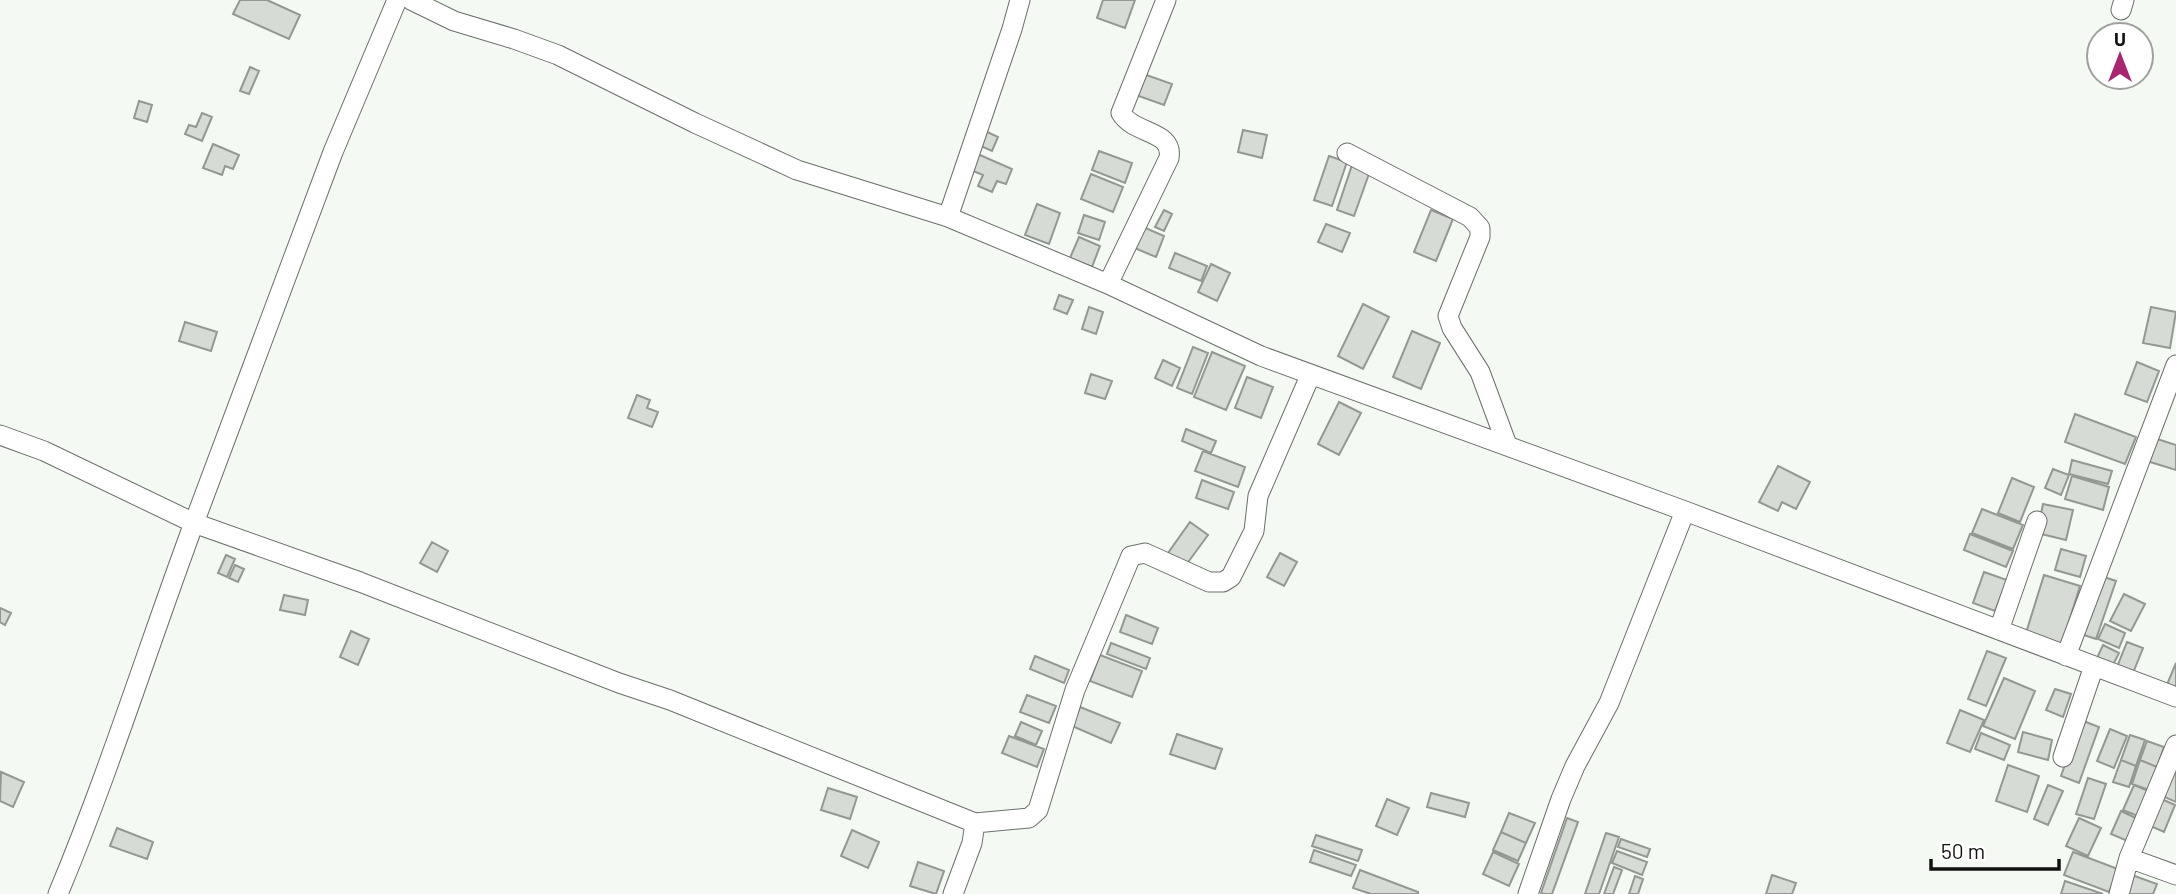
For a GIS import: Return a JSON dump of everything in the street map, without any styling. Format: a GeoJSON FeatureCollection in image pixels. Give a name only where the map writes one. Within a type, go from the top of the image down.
{"type":"FeatureCollection","features":[{"type":"Feature","properties":{"kind":"street"},"geometry":{"type":"LineString","coordinates":[[58,894],[115,749],[151,639],[333,152],[397,0]]}},
{"type":"Feature","properties":{"kind":"street"},"geometry":{"type":"LineString","coordinates":[[411,0],[454,21],[558,55],[797,170],[948,217],[1108,284],[1261,356],[1310,376],[1507,445],[2176,697]]}},
{"type":"Feature","properties":{"kind":"street"},"geometry":{"type":"LineString","coordinates":[[948,217],[1020,0]]}},
{"type":"Feature","properties":{"kind":"street"},"geometry":{"type":"LineString","coordinates":[[1108,284],[1170,150],[1166,141],[1126,122],[1121,113],[1166,0]]}},
{"type":"Feature","properties":{"kind":"street"},"geometry":{"type":"LineString","coordinates":[[1347,153],[1469,217],[1480,228],[1480,237],[1448,316],[1452,328],[1480,372],[1507,445]]}},
{"type":"Feature","properties":{"kind":"street"},"geometry":{"type":"LineString","coordinates":[[2066,656],[2176,365]]}},
{"type":"Feature","properties":{"kind":"street"},"geometry":{"type":"LineString","coordinates":[[0,435],[44,452],[194,523],[360,582],[609,679],[670,699],[975,823],[1029,818],[1038,810],[1075,690],[1131,556],[1145,553],[1209,582],[1223,582],[1231,577],[1254,531],[1258,496],[1310,376]]}},
{"type":"Feature","properties":{"kind":"street"},"geometry":{"type":"LineString","coordinates":[[1528,894],[1561,799],[1575,766],[1609,703],[1685,511]]}},
{"type":"Feature","properties":{"kind":"street"},"geometry":{"type":"LineString","coordinates":[[1999,630],[2037,521]]}},
{"type":"Feature","properties":{"kind":"street"},"geometry":{"type":"LineString","coordinates":[[2063,757],[2094,666]]}},
{"type":"Feature","properties":{"kind":"street"},"geometry":{"type":"LineString","coordinates":[[2119,894],[2129,858],[2176,745]]}},
{"type":"Feature","properties":{"kind":"street"},"geometry":{"type":"LineString","coordinates":[[953,894],[972,843],[975,823]]}},
{"type":"Feature","properties":{"kind":"street"},"geometry":{"type":"LineString","coordinates":[[2129,858],[2176,875]]}},
{"type":"Feature","properties":{"kind":"building"},"geometry":{"type":"Polygon","coordinates":[[[240,0],[267,0],[300,15],[289,39],[233,14],[240,0]]]}},
{"type":"Feature","properties":{"kind":"building"},"geometry":{"type":"Polygon","coordinates":[[[1103,0],[1135,0],[1125,28],[1097,18],[1103,0]]]}},
{"type":"Feature","properties":{"kind":"building"},"geometry":{"type":"Polygon","coordinates":[[[250,67],[259,71],[249,94],[240,91],[250,67]]]}},
{"type":"Feature","properties":{"kind":"building"},"geometry":{"type":"Polygon","coordinates":[[[1138,72],[1172,84],[1164,105],[1130,93],[1138,72]]]}},
{"type":"Feature","properties":{"kind":"building"},"geometry":{"type":"Polygon","coordinates":[[[139,101],[152,105],[147,122],[134,118],[139,101]]]}},
{"type":"Feature","properties":{"kind":"building"},"geometry":{"type":"Polygon","coordinates":[[[202,113],[212,117],[202,141],[185,134],[189,125],[196,127],[202,113]]]}},
{"type":"Feature","properties":{"kind":"building"},"geometry":{"type":"Polygon","coordinates":[[[981,129],[998,137],[992,151],[974,143],[981,129]]]}},
{"type":"Feature","properties":{"kind":"building"},"geometry":{"type":"Polygon","coordinates":[[[1243,130],[1267,135],[1262,158],[1238,152],[1243,130]]]}},
{"type":"Feature","properties":{"kind":"building"},"geometry":{"type":"Polygon","coordinates":[[[213,144],[239,155],[233,169],[225,166],[222,175],[203,168],[213,144]]]}},
{"type":"Feature","properties":{"kind":"building"},"geometry":{"type":"Polygon","coordinates":[[[1099,151],[1132,163],[1125,183],[1092,170],[1099,151]]]}},
{"type":"Feature","properties":{"kind":"building"},"geometry":{"type":"Polygon","coordinates":[[[973,152],[1012,169],[1006,184],[997,181],[992,192],[978,186],[983,175],[966,168],[973,152]]]}},
{"type":"Feature","properties":{"kind":"building"},"geometry":{"type":"Polygon","coordinates":[[[1329,156],[1347,162],[1332,206],[1314,200],[1329,156]]]}},
{"type":"Feature","properties":{"kind":"building"},"geometry":{"type":"Polygon","coordinates":[[[1352,165],[1370,171],[1354,216],[1337,210],[1352,165]]]}},
{"type":"Feature","properties":{"kind":"building"},"geometry":{"type":"Polygon","coordinates":[[[1091,174],[1123,187],[1113,212],[1081,199],[1091,174]]]}},
{"type":"Feature","properties":{"kind":"building"},"geometry":{"type":"Polygon","coordinates":[[[1037,204],[1060,213],[1049,244],[1025,235],[1037,204]]]}},
{"type":"Feature","properties":{"kind":"building"},"geometry":{"type":"Polygon","coordinates":[[[1164,210],[1172,214],[1164,231],[1155,227],[1164,210]]]}},
{"type":"Feature","properties":{"kind":"building"},"geometry":{"type":"Polygon","coordinates":[[[1431,210],[1453,219],[1436,261],[1414,252],[1431,210]]]}},
{"type":"Feature","properties":{"kind":"building"},"geometry":{"type":"Polygon","coordinates":[[[1084,215],[1105,222],[1099,240],[1078,233],[1084,215]]]}},
{"type":"Feature","properties":{"kind":"building"},"geometry":{"type":"Polygon","coordinates":[[[1326,224],[1350,233],[1342,252],[1318,242],[1326,224]]]}},
{"type":"Feature","properties":{"kind":"building"},"geometry":{"type":"Polygon","coordinates":[[[1141,226],[1164,236],[1156,257],[1132,247],[1141,226]]]}},
{"type":"Feature","properties":{"kind":"building"},"geometry":{"type":"Polygon","coordinates":[[[1079,237],[1100,246],[1092,267],[1070,258],[1079,237]]]}},
{"type":"Feature","properties":{"kind":"building"},"geometry":{"type":"Polygon","coordinates":[[[1175,253],[1207,266],[1201,281],[1169,268],[1175,253]]]}},
{"type":"Feature","properties":{"kind":"building"},"geometry":{"type":"Polygon","coordinates":[[[1211,264],[1230,273],[1217,301],[1198,292],[1211,264]]]}},
{"type":"Feature","properties":{"kind":"building"},"geometry":{"type":"Polygon","coordinates":[[[1059,295],[1073,300],[1067,314],[1054,309],[1059,295]]]}},
{"type":"Feature","properties":{"kind":"building"},"geometry":{"type":"Polygon","coordinates":[[[1363,304],[1389,317],[1363,369],[1338,356],[1363,304]]]}},
{"type":"Feature","properties":{"kind":"building"},"geometry":{"type":"Polygon","coordinates":[[[1089,307],[1103,312],[1096,334],[1082,329],[1089,307]]]}},
{"type":"Feature","properties":{"kind":"building"},"geometry":{"type":"Polygon","coordinates":[[[2151,307],[2176,312],[2170,348],[2143,343],[2151,307]]]}},
{"type":"Feature","properties":{"kind":"building"},"geometry":{"type":"Polygon","coordinates":[[[185,322],[217,332],[211,351],[179,341],[185,322]]]}},
{"type":"Feature","properties":{"kind":"building"},"geometry":{"type":"Polygon","coordinates":[[[1412,331],[1440,343],[1421,389],[1393,377],[1412,331]]]}},
{"type":"Feature","properties":{"kind":"building"},"geometry":{"type":"Polygon","coordinates":[[[1193,347],[1208,353],[1192,394],[1177,388],[1193,347]]]}},
{"type":"Feature","properties":{"kind":"building"},"geometry":{"type":"Polygon","coordinates":[[[1212,352],[1245,366],[1226,410],[1194,397],[1212,352]]]}},
{"type":"Feature","properties":{"kind":"building"},"geometry":{"type":"Polygon","coordinates":[[[1163,360],[1180,368],[1172,386],[1155,378],[1163,360]]]}},
{"type":"Feature","properties":{"kind":"building"},"geometry":{"type":"Polygon","coordinates":[[[2137,362],[2159,371],[2147,402],[2125,394],[2137,362]]]}},
{"type":"Feature","properties":{"kind":"building"},"geometry":{"type":"Polygon","coordinates":[[[1091,374],[1112,381],[1105,399],[1085,393],[1091,374]]]}},
{"type":"Feature","properties":{"kind":"building"},"geometry":{"type":"Polygon","coordinates":[[[1247,377],[1273,387],[1261,418],[1235,408],[1247,377]]]}},
{"type":"Feature","properties":{"kind":"building"},"geometry":{"type":"Polygon","coordinates":[[[637,395],[650,400],[647,408],[658,412],[652,427],[628,418],[637,395]]]}},
{"type":"Feature","properties":{"kind":"building"},"geometry":{"type":"Polygon","coordinates":[[[1339,402],[1361,413],[1339,455],[1318,444],[1339,402]]]}},
{"type":"Feature","properties":{"kind":"building"},"geometry":{"type":"Polygon","coordinates":[[[2075,414],[2136,437],[2125,464],[2065,442],[2075,414]]]}},
{"type":"Feature","properties":{"kind":"building"},"geometry":{"type":"Polygon","coordinates":[[[1186,429],[1216,441],[1211,453],[1182,441],[1186,429]]]}},
{"type":"Feature","properties":{"kind":"building"},"geometry":{"type":"Polygon","coordinates":[[[2154,438],[2176,445],[2176,470],[2147,461],[2154,438]]]}},
{"type":"Feature","properties":{"kind":"building"},"geometry":{"type":"Polygon","coordinates":[[[1203,451],[1245,467],[1238,487],[1195,471],[1203,451]]]}},
{"type":"Feature","properties":{"kind":"building"},"geometry":{"type":"Polygon","coordinates":[[[2072,460],[2112,471],[2108,484],[2069,474],[2072,460]]]}},
{"type":"Feature","properties":{"kind":"building"},"geometry":{"type":"Polygon","coordinates":[[[1778,466],[1810,482],[1796,509],[1782,502],[1778,511],[1759,502],[1778,466]]]}},
{"type":"Feature","properties":{"kind":"building"},"geometry":{"type":"Polygon","coordinates":[[[2053,469],[2069,475],[2061,495],[2045,488],[2053,469]]]}},
{"type":"Feature","properties":{"kind":"building"},"geometry":{"type":"Polygon","coordinates":[[[2072,476],[2109,487],[2103,510],[2065,499],[2072,476]]]}},
{"type":"Feature","properties":{"kind":"building"},"geometry":{"type":"Polygon","coordinates":[[[2012,478],[2034,487],[2020,522],[1998,513],[2012,478]]]}},
{"type":"Feature","properties":{"kind":"building"},"geometry":{"type":"Polygon","coordinates":[[[1202,480],[1234,492],[1228,509],[1196,498],[1202,480]]]}},
{"type":"Feature","properties":{"kind":"building"},"geometry":{"type":"Polygon","coordinates":[[[2043,504],[2073,510],[2066,540],[2037,533],[2043,504]]]}},
{"type":"Feature","properties":{"kind":"building"},"geometry":{"type":"Polygon","coordinates":[[[1982,509],[2023,525],[2013,549],[1972,533],[1982,509]]]}},
{"type":"Feature","properties":{"kind":"building"},"geometry":{"type":"Polygon","coordinates":[[[1190,522],[1208,535],[1186,565],[1168,553],[1190,522]]]}},
{"type":"Feature","properties":{"kind":"building"},"geometry":{"type":"Polygon","coordinates":[[[1970,534],[2013,551],[2006,567],[1964,550],[1970,534]]]}},
{"type":"Feature","properties":{"kind":"building"},"geometry":{"type":"Polygon","coordinates":[[[432,542],[448,551],[437,572],[420,563],[432,542]]]}},
{"type":"Feature","properties":{"kind":"building"},"geometry":{"type":"Polygon","coordinates":[[[2061,549],[2086,556],[2080,577],[2055,570],[2061,549]]]}},
{"type":"Feature","properties":{"kind":"building"},"geometry":{"type":"Polygon","coordinates":[[[1280,553],[1297,562],[1284,586],[1267,577],[1280,553]]]}},
{"type":"Feature","properties":{"kind":"building"},"geometry":{"type":"Polygon","coordinates":[[[226,555],[235,559],[227,577],[218,573],[226,555]]]}},
{"type":"Feature","properties":{"kind":"building"},"geometry":{"type":"Polygon","coordinates":[[[235,565],[244,569],[238,582],[229,578],[235,565]]]}},
{"type":"Feature","properties":{"kind":"building"},"geometry":{"type":"Polygon","coordinates":[[[1984,572],[2007,580],[1995,611],[1973,603],[1984,572]]]}},
{"type":"Feature","properties":{"kind":"building"},"geometry":{"type":"Polygon","coordinates":[[[2044,575],[2080,586],[2062,644],[2026,633],[2044,575]]]}},
{"type":"Feature","properties":{"kind":"building"},"geometry":{"type":"Polygon","coordinates":[[[2098,575],[2116,581],[2096,639],[2078,633],[2098,575]]]}},
{"type":"Feature","properties":{"kind":"building"},"geometry":{"type":"Polygon","coordinates":[[[2124,594],[2145,604],[2131,631],[2110,621],[2124,594]]]}},
{"type":"Feature","properties":{"kind":"building"},"geometry":{"type":"Polygon","coordinates":[[[284,595],[308,600],[305,615],[280,610],[284,595]]]}},
{"type":"Feature","properties":{"kind":"building"},"geometry":{"type":"Polygon","coordinates":[[[0,608],[11,613],[5,625],[0,622],[0,608]]]}},
{"type":"Feature","properties":{"kind":"building"},"geometry":{"type":"Polygon","coordinates":[[[1126,615],[1158,628],[1152,644],[1120,632],[1126,615]]]}},
{"type":"Feature","properties":{"kind":"building"},"geometry":{"type":"Polygon","coordinates":[[[2105,624],[2125,633],[2119,648],[2098,639],[2105,624]]]}},
{"type":"Feature","properties":{"kind":"building"},"geometry":{"type":"Polygon","coordinates":[[[351,631],[369,639],[358,665],[340,657],[351,631]]]}},
{"type":"Feature","properties":{"kind":"building"},"geometry":{"type":"Polygon","coordinates":[[[2127,642],[2143,648],[2133,673],[2117,667],[2127,642]]]}},
{"type":"Feature","properties":{"kind":"building"},"geometry":{"type":"Polygon","coordinates":[[[1111,643],[1150,658],[1146,669],[1107,654],[1111,643]]]}},
{"type":"Feature","properties":{"kind":"building"},"geometry":{"type":"Polygon","coordinates":[[[2103,645],[2119,653],[2113,665],[2097,658],[2103,645]]]}},
{"type":"Feature","properties":{"kind":"building"},"geometry":{"type":"Polygon","coordinates":[[[1987,651],[2006,658],[1986,706],[1968,699],[1987,651]]]}},
{"type":"Feature","properties":{"kind":"building"},"geometry":{"type":"Polygon","coordinates":[[[1100,655],[1142,671],[1132,697],[1090,681],[1100,655]]]}},
{"type":"Feature","properties":{"kind":"building"},"geometry":{"type":"Polygon","coordinates":[[[1035,656],[1069,670],[1064,683],[1030,669],[1035,656]]]}},
{"type":"Feature","properties":{"kind":"building"},"geometry":{"type":"Polygon","coordinates":[[[2176,663],[2176,691],[2166,687],[2176,663]]]}},
{"type":"Feature","properties":{"kind":"building"},"geometry":{"type":"Polygon","coordinates":[[[2004,678],[2035,691],[2015,739],[1983,726],[2004,678]]]}},
{"type":"Feature","properties":{"kind":"building"},"geometry":{"type":"Polygon","coordinates":[[[2055,689],[2071,694],[2063,717],[2046,710],[2055,689]]]}},
{"type":"Feature","properties":{"kind":"building"},"geometry":{"type":"Polygon","coordinates":[[[1027,695],[1056,706],[1049,723],[1020,712],[1027,695]]]}},
{"type":"Feature","properties":{"kind":"building"},"geometry":{"type":"Polygon","coordinates":[[[1080,707],[1120,723],[1111,743],[1072,726],[1080,707]]]}},
{"type":"Feature","properties":{"kind":"building"},"geometry":{"type":"Polygon","coordinates":[[[1960,710],[1984,720],[1970,752],[1947,743],[1960,710]]]}},
{"type":"Feature","properties":{"kind":"building"},"geometry":{"type":"Polygon","coordinates":[[[2081,720],[2099,727],[2079,783],[2061,776],[2081,720]]]}},
{"type":"Feature","properties":{"kind":"building"},"geometry":{"type":"Polygon","coordinates":[[[1021,722],[1042,731],[1036,745],[1015,736],[1021,722]]]}},
{"type":"Feature","properties":{"kind":"building"},"geometry":{"type":"Polygon","coordinates":[[[2110,729],[2127,736],[2114,768],[2097,761],[2110,729]]]}},
{"type":"Feature","properties":{"kind":"building"},"geometry":{"type":"Polygon","coordinates":[[[2023,732],[2052,740],[2048,760],[2018,752],[2023,732]]]}},
{"type":"Feature","properties":{"kind":"building"},"geometry":{"type":"Polygon","coordinates":[[[1981,733],[2010,745],[2004,760],[1975,749],[1981,733]]]}},
{"type":"Feature","properties":{"kind":"building"},"geometry":{"type":"Polygon","coordinates":[[[1177,734],[1222,749],[1215,769],[1170,754],[1177,734]]]}},
{"type":"Feature","properties":{"kind":"building"},"geometry":{"type":"Polygon","coordinates":[[[2130,735],[2145,740],[2136,766],[2121,760],[2130,735]]]}},
{"type":"Feature","properties":{"kind":"building"},"geometry":{"type":"Polygon","coordinates":[[[1009,736],[1044,749],[1037,767],[1002,753],[1009,736]]]}},
{"type":"Feature","properties":{"kind":"building"},"geometry":{"type":"Polygon","coordinates":[[[2147,741],[2164,747],[2157,767],[2140,760],[2147,741]]]}},
{"type":"Feature","properties":{"kind":"building"},"geometry":{"type":"Polygon","coordinates":[[[2176,757],[2176,802],[2158,794],[2176,757]]]}},
{"type":"Feature","properties":{"kind":"building"},"geometry":{"type":"Polygon","coordinates":[[[2121,760],[2136,766],[2129,787],[2113,782],[2121,760]]]}},
{"type":"Feature","properties":{"kind":"building"},"geometry":{"type":"Polygon","coordinates":[[[2140,760],[2157,767],[2149,790],[2132,784],[2140,760]]]}},
{"type":"Feature","properties":{"kind":"building"},"geometry":{"type":"Polygon","coordinates":[[[2008,765],[2039,776],[2027,812],[1996,801],[2008,765]]]}},
{"type":"Feature","properties":{"kind":"building"},"geometry":{"type":"Polygon","coordinates":[[[1,772],[24,782],[13,807],[0,801],[1,772]]]}},
{"type":"Feature","properties":{"kind":"building"},"geometry":{"type":"Polygon","coordinates":[[[2088,778],[2106,784],[2094,819],[2076,814],[2088,778]]]}},
{"type":"Feature","properties":{"kind":"building"},"geometry":{"type":"Polygon","coordinates":[[[2048,785],[2063,791],[2048,825],[2034,819],[2048,785]]]}},
{"type":"Feature","properties":{"kind":"building"},"geometry":{"type":"Polygon","coordinates":[[[2134,785],[2151,792],[2140,817],[2123,810],[2134,785]]]}},
{"type":"Feature","properties":{"kind":"building"},"geometry":{"type":"Polygon","coordinates":[[[828,788],[857,797],[850,819],[821,810],[828,788]]]}},
{"type":"Feature","properties":{"kind":"building"},"geometry":{"type":"Polygon","coordinates":[[[1431,793],[1469,803],[1465,817],[1427,807],[1431,793]]]}},
{"type":"Feature","properties":{"kind":"building"},"geometry":{"type":"Polygon","coordinates":[[[2157,797],[2175,805],[2164,832],[2146,824],[2157,797]]]}},
{"type":"Feature","properties":{"kind":"building"},"geometry":{"type":"Polygon","coordinates":[[[1387,799],[1409,808],[1397,835],[1376,826],[1387,799]]]}},
{"type":"Feature","properties":{"kind":"building"},"geometry":{"type":"Polygon","coordinates":[[[2121,811],[2140,820],[2130,842],[2111,834],[2121,811]]]}},
{"type":"Feature","properties":{"kind":"building"},"geometry":{"type":"Polygon","coordinates":[[[1509,813],[1535,823],[1526,843],[1501,832],[1509,813]]]}},
{"type":"Feature","properties":{"kind":"building"},"geometry":{"type":"Polygon","coordinates":[[[1567,818],[1578,822],[1552,894],[1544,894],[1541,893],[1567,818]]]}},
{"type":"Feature","properties":{"kind":"building"},"geometry":{"type":"Polygon","coordinates":[[[2079,818],[2101,828],[2088,856],[2066,846],[2079,818]]]}},
{"type":"Feature","properties":{"kind":"building"},"geometry":{"type":"Polygon","coordinates":[[[117,828],[153,842],[147,859],[110,846],[117,828]]]}},
{"type":"Feature","properties":{"kind":"building"},"geometry":{"type":"Polygon","coordinates":[[[852,830],[879,842],[868,868],[841,856],[852,830]]]}},
{"type":"Feature","properties":{"kind":"building"},"geometry":{"type":"Polygon","coordinates":[[[1501,832],[1526,843],[1518,861],[1493,850],[1501,832]]]}},
{"type":"Feature","properties":{"kind":"building"},"geometry":{"type":"Polygon","coordinates":[[[1606,833],[1619,837],[1599,894],[1585,894],[1606,833]]]}},
{"type":"Feature","properties":{"kind":"building"},"geometry":{"type":"Polygon","coordinates":[[[1316,835],[1362,850],[1358,861],[1312,846],[1316,835]]]}},
{"type":"Feature","properties":{"kind":"building"},"geometry":{"type":"Polygon","coordinates":[[[1621,839],[1650,849],[1647,857],[1618,847],[1621,839]]]}},
{"type":"Feature","properties":{"kind":"building"},"geometry":{"type":"Polygon","coordinates":[[[1314,850],[1356,865],[1351,876],[1310,862],[1314,850]]]}},
{"type":"Feature","properties":{"kind":"building"},"geometry":{"type":"Polygon","coordinates":[[[1617,851],[1647,862],[1642,875],[1612,863],[1617,851]]]}},
{"type":"Feature","properties":{"kind":"building"},"geometry":{"type":"Polygon","coordinates":[[[1493,852],[1519,864],[1509,886],[1483,874],[1493,852]]]}},
{"type":"Feature","properties":{"kind":"building"},"geometry":{"type":"Polygon","coordinates":[[[2073,852],[2118,869],[2109,892],[2064,875],[2073,852]]]}},
{"type":"Feature","properties":{"kind":"building"},"geometry":{"type":"Polygon","coordinates":[[[918,862],[944,871],[936,894],[910,886],[918,862]]]}},
{"type":"Feature","properties":{"kind":"building"},"geometry":{"type":"Polygon","coordinates":[[[1614,867],[1622,870],[1613,894],[1604,894],[1614,867]]]}},
{"type":"Feature","properties":{"kind":"building"},"geometry":{"type":"Polygon","coordinates":[[[1360,870],[1418,894],[1371,894],[1353,888],[1360,870]]]}},
{"type":"Feature","properties":{"kind":"building"},"geometry":{"type":"Polygon","coordinates":[[[2129,874],[2157,884],[2153,894],[2122,894],[2129,874]]]}},
{"type":"Feature","properties":{"kind":"building"},"geometry":{"type":"Polygon","coordinates":[[[1772,875],[1796,883],[1792,894],[1766,894],[1772,875]]]}},
{"type":"Feature","properties":{"kind":"building"},"geometry":{"type":"Polygon","coordinates":[[[1635,876],[1643,879],[1638,894],[1629,894],[1635,876]]]}},
{"type":"Feature","properties":{"kind":"building"},"geometry":{"type":"Polygon","coordinates":[[[2065,881],[2103,894],[2061,894],[2065,881]]]}}]}
